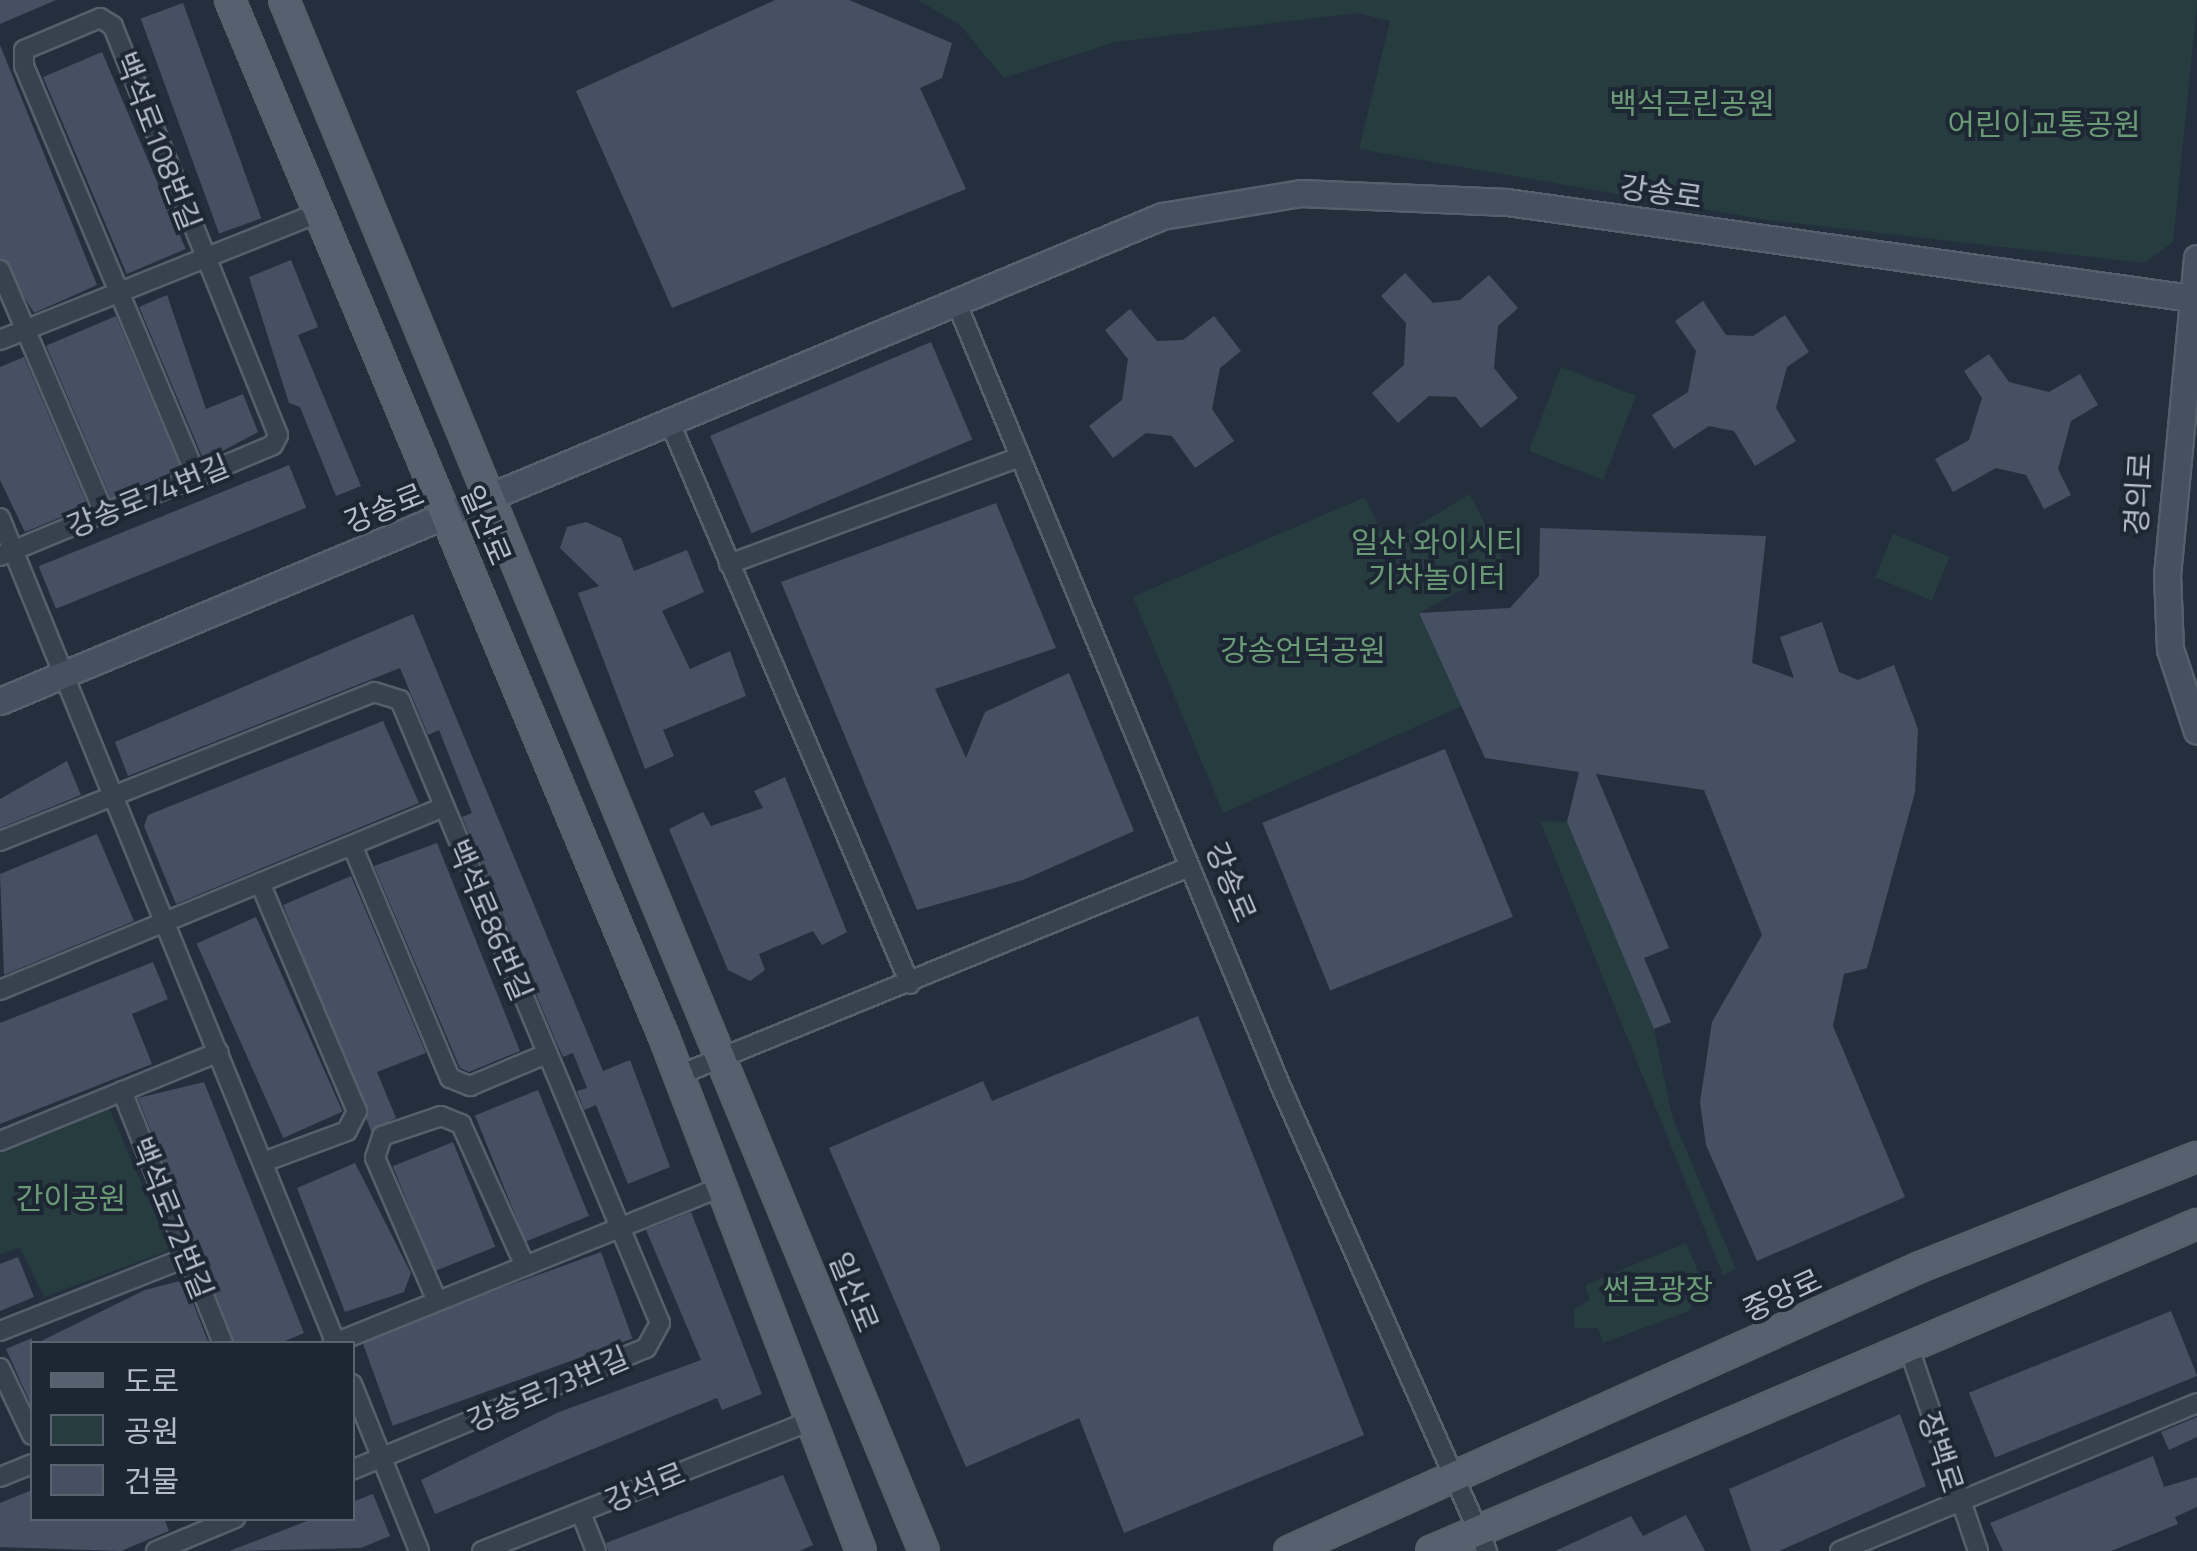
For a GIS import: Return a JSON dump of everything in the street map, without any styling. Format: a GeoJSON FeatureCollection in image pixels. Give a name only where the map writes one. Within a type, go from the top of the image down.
{"type":"FeatureCollection","features":[{"type":"Feature","properties":{"kind":"main road","name":"일산로"},"geometry":{"type":"LineString","coordinates":[[230,0],[679,1075],[807,1422],[861,1551]]}},
{"type":"Feature","properties":{"kind":"main road","name":"일산로"},"geometry":{"type":"LineString","coordinates":[[284,0],[493,498],[924,1551]]}},
{"type":"Feature","properties":{"kind":"main road","name":"중앙로"},"geometry":{"type":"LineString","coordinates":[[1289,1551],[1456,1481],[1920,1268],[2197,1157]]}},
{"type":"Feature","properties":{"kind":"main road"},"geometry":{"type":"LineString","coordinates":[[1432,1551],[1483,1541],[2197,1224]]}},
{"type":"Feature","properties":{"kind":"street","name":"백석로108번길"},"geometry":{"type":"LineString","coordinates":[[120,288],[24,66],[24,50],[100,18],[112,26],[278,436]]}},
{"type":"Feature","properties":{"kind":"street","name":"강송로"},"geometry":{"type":"LineString","coordinates":[[0,701],[448,518],[1162,216],[1302,192],[1507,202],[2192,298]]}},
{"type":"Feature","properties":{"kind":"street","name":"백석로108번길"},"geometry":{"type":"LineString","coordinates":[[0,340],[120,288],[320,212]]}},
{"type":"Feature","properties":{"kind":"street","name":"경의로"},"geometry":{"type":"LineString","coordinates":[[2197,258],[2183,365],[2168,611],[2170,648],[2197,731]]}},
{"type":"Feature","properties":{"kind":"street"},"geometry":{"type":"LineString","coordinates":[[0,270],[104,513]]}},
{"type":"Feature","properties":{"kind":"street"},"geometry":{"type":"LineString","coordinates":[[120,288],[197,477]]}},
{"type":"Feature","properties":{"kind":"street","name":"강송로"},"geometry":{"type":"LineString","coordinates":[[958,304],[1189,868],[1456,1481]]}},
{"type":"Feature","properties":{"kind":"street"},"geometry":{"type":"LineString","coordinates":[[2183,365],[2197,391]]}},
{"type":"Feature","properties":{"kind":"street"},"geometry":{"type":"LineString","coordinates":[[670,423],[910,984]]}},
{"type":"Feature","properties":{"kind":"street","name":"강송로74번길"},"geometry":{"type":"LineString","coordinates":[[7,554],[197,477],[278,436]]}},
{"type":"Feature","properties":{"kind":"street"},"geometry":{"type":"LineString","coordinates":[[730,564],[1020,457]]}},
{"type":"Feature","properties":{"kind":"street"},"geometry":{"type":"LineString","coordinates":[[0,518],[7,554],[66,673],[120,796],[166,922],[334,1341]]}},
{"type":"Feature","properties":{"kind":"street"},"geometry":{"type":"LineString","coordinates":[[0,842],[374,692],[400,700],[444,807]]}},
{"type":"Feature","properties":{"kind":"street","name":"백석로86번길"},"geometry":{"type":"LineString","coordinates":[[0,990],[444,807],[548,1061]]}},
{"type":"Feature","properties":{"kind":"street"},"geometry":{"type":"LineString","coordinates":[[352,845],[450,1078],[470,1086],[548,1061],[618,1228]]}},
{"type":"Feature","properties":{"kind":"street"},"geometry":{"type":"LineString","coordinates":[[679,1075],[1189,868]]}},
{"type":"Feature","properties":{"kind":"street"},"geometry":{"type":"LineString","coordinates":[[260,883],[357,1112],[347,1132],[263,1162]]}},
{"type":"Feature","properties":{"kind":"street"},"geometry":{"type":"LineString","coordinates":[[0,1141],[219,1052]]}},
{"type":"Feature","properties":{"kind":"street","name":"백석로72번길"},"geometry":{"type":"LineString","coordinates":[[122,1091],[222,1341]]}},
{"type":"Feature","properties":{"kind":"street"},"geometry":{"type":"LineString","coordinates":[[437,1301],[375,1158],[382,1136],[441,1116],[461,1124],[525,1266]]}},
{"type":"Feature","properties":{"kind":"street"},"geometry":{"type":"LineString","coordinates":[[340,1341],[720,1188]]}},
{"type":"Feature","properties":{"kind":"street","name":"강송로73번길"},"geometry":{"type":"LineString","coordinates":[[355,1469],[646,1348],[660,1323],[618,1228]]}},
{"type":"Feature","properties":{"kind":"street"},"geometry":{"type":"LineString","coordinates":[[0,1331],[188,1257]]}},
{"type":"Feature","properties":{"kind":"street","name":"장백로"},"geometry":{"type":"LineString","coordinates":[[1910,1351],[1957,1502],[1978,1551]]}},
{"type":"Feature","properties":{"kind":"street"},"geometry":{"type":"LineString","coordinates":[[0,1368],[30,1431]]}},
{"type":"Feature","properties":{"kind":"street"},"geometry":{"type":"LineString","coordinates":[[355,1391],[418,1551]]}},
{"type":"Feature","properties":{"kind":"street"},"geometry":{"type":"LineString","coordinates":[[1840,1551],[2197,1403]]}},
{"type":"Feature","properties":{"kind":"street","name":"강석로"},"geometry":{"type":"LineString","coordinates":[[482,1551],[807,1422]]}},
{"type":"Feature","properties":{"kind":"street"},"geometry":{"type":"LineString","coordinates":[[0,1477],[30,1465]]}},
{"type":"Feature","properties":{"kind":"street"},"geometry":{"type":"LineString","coordinates":[[1456,1481],[1483,1541]]}},
{"type":"Feature","properties":{"kind":"street"},"geometry":{"type":"LineString","coordinates":[[581,1513],[596,1551]]}},
{"type":"Feature","properties":{"kind":"street"},"geometry":{"type":"LineString","coordinates":[[156,1551],[228,1521]]}},
{"type":"Feature","properties":{"kind":"green space"},"geometry":{"type":"Polygon","coordinates":[[[918,0],[2197,0],[2197,4],[2173,242],[2145,263],[1766,220],[1359,149],[1390,21],[1358,13],[1115,42],[1004,78],[960,25],[918,0]]]}},
{"type":"Feature","properties":{"kind":"green space"},"geometry":{"type":"Polygon","coordinates":[[[1561,367],[1636,396],[1603,480],[1529,451],[1561,367]]]}},
{"type":"Feature","properties":{"kind":"green space","name":"강송언덕공원"},"geometry":{"type":"Polygon","coordinates":[[[1470,494],[1506,566],[1419,613],[1462,706],[1223,813],[1133,597],[1365,497],[1387,544],[1470,494]]]}},
{"type":"Feature","properties":{"kind":"green space"},"geometry":{"type":"Polygon","coordinates":[[[1893,534],[1950,557],[1932,600],[1875,578],[1893,534]]]}},
{"type":"Feature","properties":{"kind":"green space"},"geometry":{"type":"Polygon","coordinates":[[[1540,821],[1567,822],[1654,1029],[1672,1116],[1736,1269],[1723,1275],[1540,821]]]}},
{"type":"Feature","properties":{"kind":"green space","name":"간이공원"},"geometry":{"type":"Polygon","coordinates":[[[109,1108],[170,1250],[44,1297],[20,1248],[0,1254],[0,1150],[109,1108]]]}},
{"type":"Feature","properties":{"kind":"green space","name":"썬큰광장"},"geometry":{"type":"Polygon","coordinates":[[[1686,1243],[1704,1285],[1689,1311],[1603,1343],[1598,1328],[1575,1328],[1574,1309],[1590,1300],[1585,1285],[1686,1243]]]}},
{"type":"Feature","properties":{"kind":"building"},"geometry":{"type":"Polygon","coordinates":[[[0,0],[56,0],[0,24],[0,0]]]}},
{"type":"Feature","properties":{"kind":"building"},"geometry":{"type":"Polygon","coordinates":[[[775,0],[849,0],[952,43],[942,78],[920,88],[966,189],[672,308],[576,91],[775,0]]]}},
{"type":"Feature","properties":{"kind":"building"},"geometry":{"type":"Polygon","coordinates":[[[183,3],[261,218],[219,234],[141,18],[183,3]]]}},
{"type":"Feature","properties":{"kind":"building"},"geometry":{"type":"Polygon","coordinates":[[[0,45],[97,285],[34,313],[0,258],[0,45]]]}},
{"type":"Feature","properties":{"kind":"building"},"geometry":{"type":"Polygon","coordinates":[[[102,52],[186,249],[127,274],[43,77],[102,52]]]}},
{"type":"Feature","properties":{"kind":"building"},"geometry":{"type":"Polygon","coordinates":[[[291,260],[318,327],[298,335],[361,486],[336,496],[300,407],[289,403],[249,277],[291,260]]]}},
{"type":"Feature","properties":{"kind":"building"},"geometry":{"type":"Polygon","coordinates":[[[1405,273],[1433,303],[1460,300],[1489,275],[1518,308],[1498,326],[1494,368],[1518,398],[1481,428],[1456,397],[1429,396],[1398,423],[1372,393],[1404,365],[1406,323],[1381,296],[1405,273]]]}},
{"type":"Feature","properties":{"kind":"building"},"geometry":{"type":"Polygon","coordinates":[[[167,295],[206,409],[243,394],[258,432],[204,461],[139,307],[167,295]]]}},
{"type":"Feature","properties":{"kind":"building"},"geometry":{"type":"Polygon","coordinates":[[[1703,301],[1726,335],[1753,336],[1785,315],[1809,352],[1787,367],[1776,408],[1796,441],[1755,466],[1734,431],[1709,426],[1674,449],[1652,415],[1688,392],[1696,351],[1675,321],[1703,301]]]}},
{"type":"Feature","properties":{"kind":"building"},"geometry":{"type":"Polygon","coordinates":[[[1130,309],[1157,341],[1183,340],[1214,316],[1241,351],[1220,368],[1212,409],[1234,441],[1195,468],[1172,436],[1146,433],[1113,458],[1089,426],[1122,400],[1128,359],[1105,330],[1130,309]]]}},
{"type":"Feature","properties":{"kind":"building"},"geometry":{"type":"Polygon","coordinates":[[[116,316],[181,469],[111,498],[46,346],[116,316]]]}},
{"type":"Feature","properties":{"kind":"building"},"geometry":{"type":"Polygon","coordinates":[[[931,342],[972,440],[751,533],[710,436],[931,342]]]}},
{"type":"Feature","properties":{"kind":"building"},"geometry":{"type":"Polygon","coordinates":[[[1989,354],[2009,382],[2049,392],[2080,374],[2098,405],[2071,421],[2058,469],[2071,495],[2044,509],[2026,475],[1996,468],[1953,492],[1935,459],[1969,440],[1982,398],[1964,371],[1989,354]]]}},
{"type":"Feature","properties":{"kind":"building"},"geometry":{"type":"Polygon","coordinates":[[[24,357],[88,506],[25,532],[0,480],[0,367],[24,357]]]}},
{"type":"Feature","properties":{"kind":"building"},"geometry":{"type":"Polygon","coordinates":[[[289,465],[306,508],[56,609],[39,566],[289,465]]]}},
{"type":"Feature","properties":{"kind":"building"},"geometry":{"type":"Polygon","coordinates":[[[996,503],[1056,648],[935,689],[966,758],[985,712],[1069,673],[1134,831],[1023,880],[917,910],[781,582],[996,503]]]}},
{"type":"Feature","properties":{"kind":"building"},"geometry":{"type":"Polygon","coordinates":[[[586,522],[621,538],[634,571],[687,550],[704,592],[662,611],[690,669],[730,651],[746,696],[663,730],[674,756],[645,769],[578,593],[599,586],[560,548],[567,527],[586,522]]]}},
{"type":"Feature","properties":{"kind":"building"},"geometry":{"type":"Polygon","coordinates":[[[1540,528],[1766,536],[1752,663],[1794,678],[1780,637],[1822,622],[1839,672],[1858,680],[1894,665],[1918,729],[1915,792],[1867,968],[1844,974],[1833,1026],[1905,1197],[1757,1261],[1706,1145],[1700,1102],[1712,1022],[1762,935],[1704,790],[1596,774],[1669,948],[1644,958],[1671,1022],[1654,1029],[1567,822],[1579,772],[1485,758],[1419,613],[1510,608],[1539,576],[1540,528]]]}},
{"type":"Feature","properties":{"kind":"building"},"geometry":{"type":"Polygon","coordinates":[[[413,614],[603,1071],[630,1060],[670,1167],[628,1184],[596,1105],[584,1110],[577,1091],[587,1088],[573,1053],[563,1057],[557,1044],[462,817],[472,813],[439,730],[428,735],[400,668],[128,776],[115,742],[413,614]]]}},
{"type":"Feature","properties":{"kind":"building"},"geometry":{"type":"Polygon","coordinates":[[[383,721],[419,803],[176,904],[144,826],[148,815],[383,721]]]}},
{"type":"Feature","properties":{"kind":"building"},"geometry":{"type":"Polygon","coordinates":[[[1445,749],[1513,917],[1330,991],[1262,823],[1445,749]]]}},
{"type":"Feature","properties":{"kind":"building"},"geometry":{"type":"Polygon","coordinates":[[[67,761],[81,795],[0,828],[0,799],[67,761]]]}},
{"type":"Feature","properties":{"kind":"building"},"geometry":{"type":"Polygon","coordinates":[[[785,777],[847,932],[822,945],[813,931],[759,954],[765,970],[750,981],[728,970],[669,829],[703,812],[711,826],[763,808],[754,791],[785,777]]]}},
{"type":"Feature","properties":{"kind":"building"},"geometry":{"type":"Polygon","coordinates":[[[97,834],[134,921],[4,975],[0,874],[97,834]]]}},
{"type":"Feature","properties":{"kind":"building"},"geometry":{"type":"Polygon","coordinates":[[[437,843],[520,1051],[469,1072],[460,1068],[374,866],[437,843]]]}},
{"type":"Feature","properties":{"kind":"building"},"geometry":{"type":"Polygon","coordinates":[[[351,876],[426,1053],[377,1072],[396,1118],[371,1131],[283,905],[351,876]]]}},
{"type":"Feature","properties":{"kind":"building"},"geometry":{"type":"Polygon","coordinates":[[[256,917],[343,1112],[283,1138],[197,943],[256,917]]]}},
{"type":"Feature","properties":{"kind":"building"},"geometry":{"type":"Polygon","coordinates":[[[153,962],[168,999],[132,1014],[152,1064],[0,1124],[0,1023],[153,962]]]}},
{"type":"Feature","properties":{"kind":"building"},"geometry":{"type":"Polygon","coordinates":[[[1198,1016],[1364,1435],[1124,1533],[1079,1418],[966,1467],[829,1148],[983,1081],[992,1101],[1198,1016]]]}},
{"type":"Feature","properties":{"kind":"building"},"geometry":{"type":"Polygon","coordinates":[[[204,1082],[304,1333],[285,1341],[234,1341],[138,1098],[204,1082]]]}},
{"type":"Feature","properties":{"kind":"building"},"geometry":{"type":"Polygon","coordinates":[[[538,1090],[589,1216],[526,1242],[475,1115],[538,1090]]]}},
{"type":"Feature","properties":{"kind":"building"},"geometry":{"type":"Polygon","coordinates":[[[453,1142],[495,1247],[435,1271],[393,1166],[453,1142]]]}},
{"type":"Feature","properties":{"kind":"building"},"geometry":{"type":"Polygon","coordinates":[[[355,1163],[411,1273],[404,1292],[345,1312],[297,1188],[355,1163]]]}},
{"type":"Feature","properties":{"kind":"building"},"geometry":{"type":"Polygon","coordinates":[[[691,1212],[762,1394],[722,1410],[717,1398],[435,1514],[421,1480],[559,1412],[701,1360],[646,1230],[691,1212]]]}},
{"type":"Feature","properties":{"kind":"building"},"geometry":{"type":"Polygon","coordinates":[[[601,1252],[632,1338],[393,1426],[361,1339],[601,1252]]]}},
{"type":"Feature","properties":{"kind":"building"},"geometry":{"type":"Polygon","coordinates":[[[18,1257],[34,1297],[0,1311],[0,1264],[18,1257]]]}},
{"type":"Feature","properties":{"kind":"building"},"geometry":{"type":"Polygon","coordinates":[[[184,1280],[208,1341],[41,1341],[145,1290],[184,1280]]]}},
{"type":"Feature","properties":{"kind":"building"},"geometry":{"type":"Polygon","coordinates":[[[2171,1311],[2197,1376],[1995,1458],[1969,1393],[2171,1311]]]}},
{"type":"Feature","properties":{"kind":"building"},"geometry":{"type":"Polygon","coordinates":[[[32,1338],[30,1403],[6,1349],[32,1338]]]}},
{"type":"Feature","properties":{"kind":"building"},"geometry":{"type":"Polygon","coordinates":[[[1900,1414],[1926,1486],[1779,1551],[1751,1551],[1729,1489],[1900,1414]]]}},
{"type":"Feature","properties":{"kind":"building"},"geometry":{"type":"Polygon","coordinates":[[[2197,1417],[2197,1437],[2169,1450],[2161,1432],[2197,1417]]]}},
{"type":"Feature","properties":{"kind":"building"},"geometry":{"type":"Polygon","coordinates":[[[2153,1456],[2164,1487],[2197,1477],[2197,1507],[2175,1517],[2178,1524],[2111,1551],[2003,1551],[1990,1523],[2153,1456]]]}},
{"type":"Feature","properties":{"kind":"building"},"geometry":{"type":"Polygon","coordinates":[[[783,1475],[813,1545],[799,1551],[608,1551],[606,1543],[783,1475]]]}},
{"type":"Feature","properties":{"kind":"building"},"geometry":{"type":"Polygon","coordinates":[[[30,1491],[30,1521],[165,1521],[169,1531],[121,1551],[0,1547],[0,1503],[30,1491]]]}},
{"type":"Feature","properties":{"kind":"building"},"geometry":{"type":"Polygon","coordinates":[[[373,1494],[390,1536],[361,1548],[229,1551],[307,1521],[355,1521],[355,1501],[373,1494]]]}},
{"type":"Feature","properties":{"kind":"building"},"geometry":{"type":"Polygon","coordinates":[[[1686,1515],[1705,1551],[1555,1551],[1631,1516],[1643,1536],[1686,1515]]]}},
{"type":"Feature","properties":{"kind":"park label","name":"백석근린공원"},"geometry":{"type":"Point","coordinates":[1692,103]}},
{"type":"Feature","properties":{"kind":"park label","name":"어린이교통공원"},"geometry":{"type":"Point","coordinates":[2044,124]}},
{"type":"Feature","properties":{"kind":"park label","name":"일산 와이시티 기차놀이터"},"geometry":{"type":"Point","coordinates":[1437,559]}}]}
